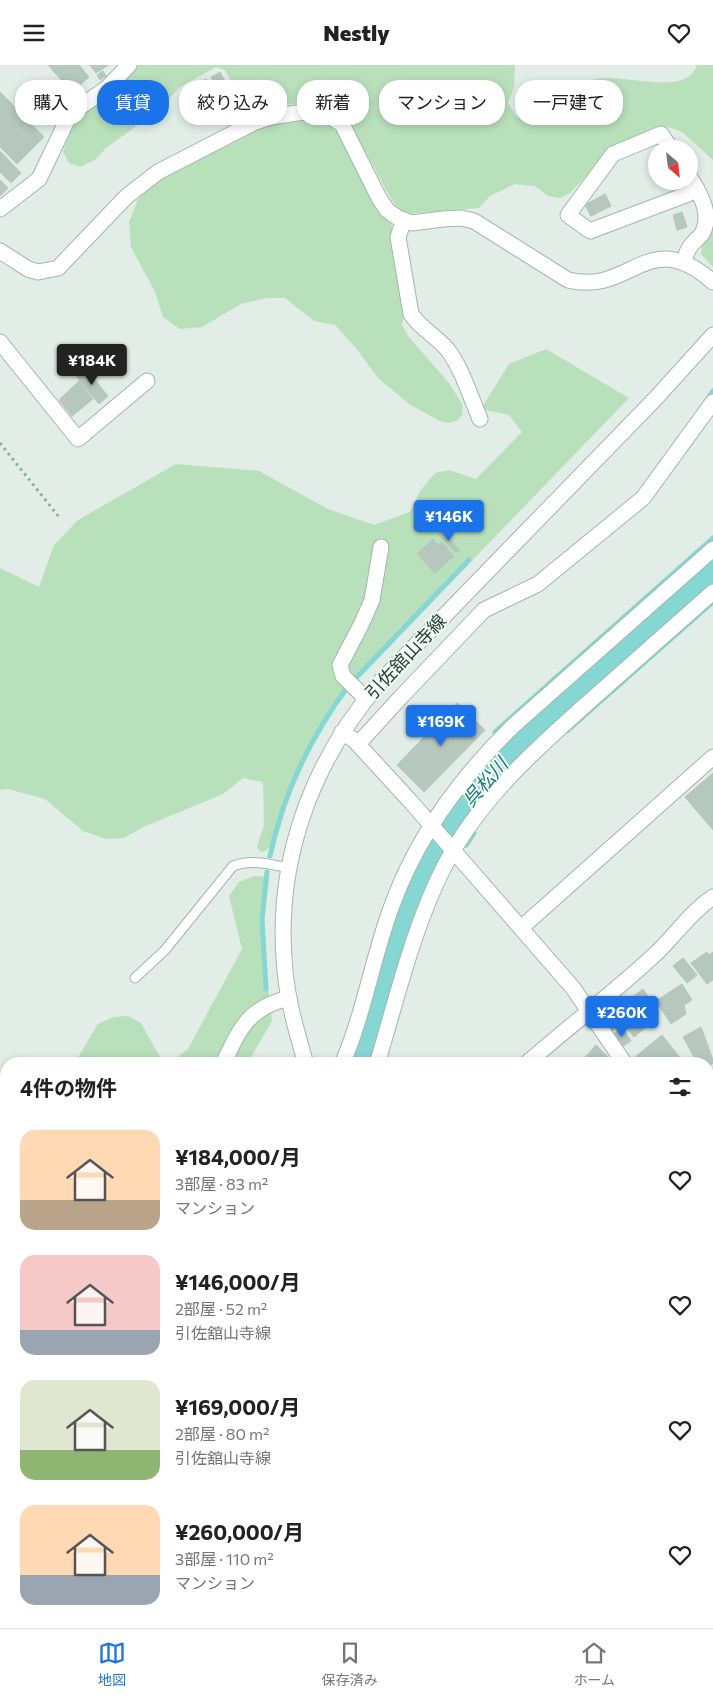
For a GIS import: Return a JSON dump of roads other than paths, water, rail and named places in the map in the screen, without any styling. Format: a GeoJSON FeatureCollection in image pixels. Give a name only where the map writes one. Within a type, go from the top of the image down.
{"type":"FeatureCollection","features":[{"type":"Feature","properties":{"kind":"street"},"geometry":{"type":"LineString","coordinates":[[0,209],[39,179],[70,114],[107,88],[129,65]]}},
{"type":"Feature","properties":{"kind":"street"},"geometry":{"type":"LineString","coordinates":[[0,251],[28,269],[38,272],[58,268],[127,197],[158,172],[253,123],[271,117],[310,111],[322,112],[342,124],[379,198],[387,210],[404,220],[412,223],[461,218],[474,221],[554,273],[568,280],[583,284],[598,283],[657,259],[672,259],[684,262],[699,270],[713,283]]}},
{"type":"Feature","properties":{"kind":"street"},"geometry":{"type":"LineString","coordinates":[[665,140],[661,134],[613,154],[568,215],[590,231],[688,194],[690,190]]}},
{"type":"Feature","properties":{"kind":"street"},"geometry":{"type":"LineString","coordinates":[[684,262],[688,246],[709,225],[711,215],[697,190]]}},
{"type":"Feature","properties":{"kind":"street"},"geometry":{"type":"LineString","coordinates":[[404,220],[398,237],[411,314],[417,323],[440,342],[453,358],[480,419]]}},
{"type":"Feature","properties":{"kind":"street","name":"引佐舘山寺線"},"geometry":{"type":"LineString","coordinates":[[304,1057],[289,998],[283,937],[289,868],[301,817],[311,792],[342,732],[366,699],[656,398],[713,335]]}},
{"type":"Feature","properties":{"kind":"street"},"geometry":{"type":"LineString","coordinates":[[0,342],[78,439],[147,381]]}},
{"type":"Feature","properties":{"kind":"street"},"geometry":{"type":"LineString","coordinates":[[358,744],[484,610],[538,584],[643,498],[713,402]]}},
{"type":"Feature","properties":{"kind":"street"},"geometry":{"type":"LineString","coordinates":[[366,699],[344,676],[340,665],[367,613],[375,587],[381,547]]}},
{"type":"Feature","properties":{"kind":"street"},"geometry":{"type":"LineString","coordinates":[[344,1057],[390,909],[406,872],[449,798],[490,749],[713,549]]}},
{"type":"Feature","properties":{"kind":"street"},"geometry":{"type":"LineString","coordinates":[[379,1057],[421,919],[452,849],[513,771],[713,592]]}},
{"type":"Feature","properties":{"kind":"street"},"geometry":{"type":"LineString","coordinates":[[342,732],[358,744],[433,827],[573,988],[620,1057]]}},
{"type":"Feature","properties":{"kind":"street"},"geometry":{"type":"LineString","coordinates":[[521,928],[713,757]]}},
{"type":"Feature","properties":{"kind":"street"},"geometry":{"type":"LineString","coordinates":[[534,1057],[589,1011],[608,998],[712,900]]}},
{"type":"Feature","properties":{"kind":"street"},"geometry":{"type":"LineString","coordinates":[[226,1057],[240,1029],[252,1015],[276,1002],[289,998]]}},
{"type":"Feature","properties":{"kind":"lane"},"geometry":{"type":"LineString","coordinates":[[135,978],[165,950],[233,866],[244,862],[256,862],[289,868]]}},
{"type":"Feature","properties":{"kind":"waterway"},"geometry":{"type":"LineString","coordinates":[[707,400],[713,391]]}},
{"type":"Feature","properties":{"kind":"waterway"},"geometry":{"type":"LineString","coordinates":[[495,732],[713,538]]}},
{"type":"Feature","properties":{"kind":"waterway"},"geometry":{"type":"LineString","coordinates":[[355,679],[469,560]]}},
{"type":"Feature","properties":{"kind":"waterway","name":"呉松川"},"geometry":{"type":"LineString","coordinates":[[362,1057],[399,932],[419,881],[431,857],[464,807],[501,763],[542,723],[713,571]]}},
{"type":"Feature","properties":{"kind":"waterway"},"geometry":{"type":"LineString","coordinates":[[567,731],[713,602]]}},
{"type":"Feature","properties":{"kind":"waterway"},"geometry":{"type":"LineString","coordinates":[[270,856],[282,811],[299,768],[320,728],[346,689]]}},
{"type":"Feature","properties":{"kind":"waterway"},"geometry":{"type":"LineString","coordinates":[[466,845],[474,833]]}},
{"type":"Feature","properties":{"kind":"waterway"},"geometry":{"type":"LineString","coordinates":[[266,989],[262,919],[267,872]]}}]}
